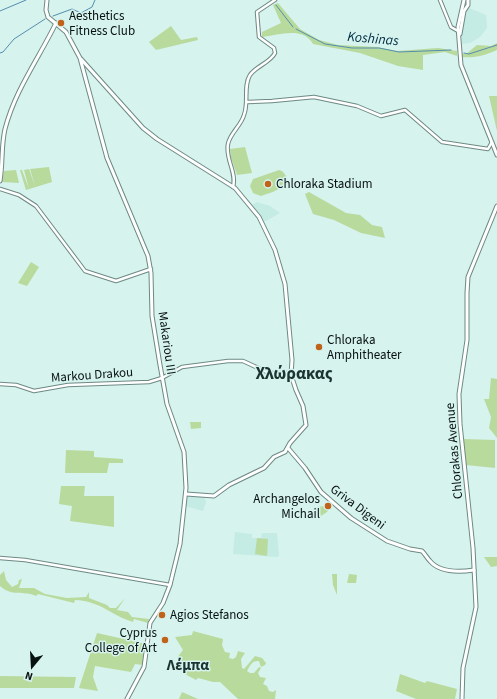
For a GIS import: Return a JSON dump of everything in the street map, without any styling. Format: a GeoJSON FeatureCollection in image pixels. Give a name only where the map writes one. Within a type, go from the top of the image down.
{"type":"FeatureCollection","features":[{"type":"Feature","properties":{"kind":"main road"},"geometry":{"type":"LineString","coordinates":[[47,0],[46,11],[53,28]]}},
{"type":"Feature","properties":{"kind":"main road"},"geometry":{"type":"LineString","coordinates":[[465,3],[458,30],[459,55],[464,74],[493,141],[497,155]]}},
{"type":"Feature","properties":{"kind":"main road"},"geometry":{"type":"LineString","coordinates":[[459,39],[465,3]]}},
{"type":"Feature","properties":{"kind":"main road","name":"Makariou III"},"geometry":{"type":"LineString","coordinates":[[50,19],[60,26],[70,38],[80,58],[107,158],[144,245],[151,269],[152,316],[167,404],[184,452],[186,463],[186,494],[180,544],[170,585],[164,603],[150,623],[144,667],[127,699]]}},
{"type":"Feature","properties":{"kind":"main road"},"geometry":{"type":"LineString","coordinates":[[0,179],[4,139],[10,114],[22,84],[56,23]]}},
{"type":"Feature","properties":{"kind":"main road"},"geometry":{"type":"LineString","coordinates":[[53,28],[60,26]]}},
{"type":"Feature","properties":{"kind":"main road"},"geometry":{"type":"LineString","coordinates":[[80,58],[146,131],[233,187],[256,213],[275,250],[285,284],[292,367],[291,373],[303,406],[307,421],[306,426],[290,443],[283,454],[274,457],[264,468],[229,485],[216,495],[186,494]]}},
{"type":"Feature","properties":{"kind":"main road"},"geometry":{"type":"LineString","coordinates":[[83,67],[88,66]]}},
{"type":"Feature","properties":{"kind":"main road","name":"Chlorakas Avenue"},"geometry":{"type":"LineString","coordinates":[[462,699],[464,661],[476,612],[472,535],[459,422],[459,394],[467,340],[468,277],[497,206]]}},
{"type":"Feature","properties":{"kind":"main road","name":"Griva Digeni"},"geometry":{"type":"LineString","coordinates":[[288,448],[305,468],[321,492],[357,522],[390,542],[410,549],[421,550],[431,562],[442,568],[456,572],[474,570]]}},
{"type":"Feature","properties":{"kind":"street"},"geometry":{"type":"LineString","coordinates":[[233,187],[234,178],[228,154],[228,144],[231,137],[240,125],[247,102],[249,77],[252,72],[274,56],[275,49],[259,37],[257,15],[259,10],[276,0]]}},
{"type":"Feature","properties":{"kind":"street"},"geometry":{"type":"LineString","coordinates":[[440,0],[451,26],[458,30]]}},
{"type":"Feature","properties":{"kind":"street"},"geometry":{"type":"LineString","coordinates":[[247,102],[314,97],[357,106],[383,116],[405,110],[442,142],[489,149],[493,141]]}},
{"type":"Feature","properties":{"kind":"street"},"geometry":{"type":"LineString","coordinates":[[229,184],[234,178]]}},
{"type":"Feature","properties":{"kind":"street"},"geometry":{"type":"LineString","coordinates":[[0,188],[14,192],[27,199],[40,210],[85,271],[116,280],[151,269]]}},
{"type":"Feature","properties":{"kind":"street","name":"Markou Drakou"},"geometry":{"type":"LineString","coordinates":[[0,384],[16,385],[34,391],[68,385],[149,382],[162,378],[182,366],[239,360],[269,373],[291,373]]}},
{"type":"Feature","properties":{"kind":"street"},"geometry":{"type":"LineString","coordinates":[[0,558],[25,560],[170,585]]}},
{"type":"Feature","properties":{"kind":"shaded area"},"geometry":{"type":"Polygon","coordinates":[[[469,8],[486,15],[487,28],[480,37],[470,43],[462,44],[462,27],[465,12],[469,8]]]}},
{"type":"Feature","properties":{"kind":"shaded area"},"geometry":{"type":"Polygon","coordinates":[[[257,202],[270,206],[280,213],[264,222],[252,205],[257,202]]]}},
{"type":"Feature","properties":{"kind":"shaded area"},"geometry":{"type":"Polygon","coordinates":[[[187,495],[204,496],[206,502],[203,511],[185,506],[187,495]]]}},
{"type":"Feature","properties":{"kind":"shaded area"},"geometry":{"type":"Polygon","coordinates":[[[235,532],[252,534],[252,538],[261,538],[262,533],[277,533],[279,556],[233,554],[235,532]]]}},
{"type":"Feature","properties":{"kind":"green space"},"geometry":{"type":"Polygon","coordinates":[[[278,3],[300,29],[319,40],[338,45],[377,47],[397,51],[438,48],[457,51],[457,56],[445,52],[423,55],[423,70],[398,66],[360,53],[313,44],[309,38],[297,33],[262,37],[262,32],[281,23],[273,5],[278,3]]]}},
{"type":"Feature","properties":{"kind":"green space"},"geometry":{"type":"Polygon","coordinates":[[[171,26],[181,40],[197,37],[198,40],[156,50],[149,42],[171,26]]]}},
{"type":"Feature","properties":{"kind":"green space"},"geometry":{"type":"Polygon","coordinates":[[[497,43],[497,50],[492,52],[475,57],[461,57],[461,53],[466,54],[477,45],[491,46],[497,43]]]}},
{"type":"Feature","properties":{"kind":"green space"},"geometry":{"type":"Polygon","coordinates":[[[489,96],[497,96],[497,131],[489,96]]]}},
{"type":"Feature","properties":{"kind":"green space"},"geometry":{"type":"Polygon","coordinates":[[[245,147],[252,173],[237,175],[231,158],[230,149],[245,147]]]}},
{"type":"Feature","properties":{"kind":"green space"},"geometry":{"type":"Polygon","coordinates":[[[49,167],[52,182],[26,190],[20,170],[22,170],[29,189],[24,170],[29,169],[35,186],[30,169],[49,167]]]}},
{"type":"Feature","properties":{"kind":"green space"},"geometry":{"type":"Polygon","coordinates":[[[16,170],[19,183],[2,182],[4,171],[16,170]]]}},
{"type":"Feature","properties":{"kind":"green space","name":"Chloraka Stadium"},"geometry":{"type":"Polygon","coordinates":[[[279,170],[286,176],[287,181],[281,188],[261,196],[253,193],[250,186],[253,179],[279,170]]]}},
{"type":"Feature","properties":{"kind":"green space"},"geometry":{"type":"Polygon","coordinates":[[[309,192],[346,213],[360,215],[372,225],[382,227],[385,238],[361,233],[334,220],[313,214],[305,194],[309,192]]]}},
{"type":"Feature","properties":{"kind":"green space"},"geometry":{"type":"Polygon","coordinates":[[[31,262],[39,267],[27,286],[18,283],[31,262]]]}},
{"type":"Feature","properties":{"kind":"green space"},"geometry":{"type":"Polygon","coordinates":[[[491,378],[497,379],[497,438],[489,428],[491,417],[484,399],[489,399],[491,378]]]}},
{"type":"Feature","properties":{"kind":"green space"},"geometry":{"type":"Polygon","coordinates":[[[190,422],[201,422],[201,428],[191,429],[190,422]]]}},
{"type":"Feature","properties":{"kind":"green space"},"geometry":{"type":"Polygon","coordinates":[[[463,439],[495,440],[495,468],[466,465],[463,439]]]}},
{"type":"Feature","properties":{"kind":"green space"},"geometry":{"type":"Polygon","coordinates":[[[66,450],[94,451],[94,457],[123,459],[123,463],[109,463],[107,473],[65,473],[66,450]]]}},
{"type":"Feature","properties":{"kind":"green space"},"geometry":{"type":"Polygon","coordinates":[[[61,486],[85,486],[84,496],[114,496],[114,527],[70,521],[72,506],[59,504],[61,486]]]}},
{"type":"Feature","properties":{"kind":"green space"},"geometry":{"type":"Polygon","coordinates":[[[325,506],[329,509],[321,516],[317,507],[325,506]]]}},
{"type":"Feature","properties":{"kind":"green space"},"geometry":{"type":"Polygon","coordinates":[[[257,538],[268,539],[267,556],[255,554],[257,538]]]}},
{"type":"Feature","properties":{"kind":"green space"},"geometry":{"type":"Polygon","coordinates":[[[484,557],[497,557],[497,566],[491,567],[484,557]]]}},
{"type":"Feature","properties":{"kind":"green space"},"geometry":{"type":"Polygon","coordinates":[[[4,571],[6,580],[12,587],[18,584],[19,580],[22,579],[19,588],[34,588],[45,594],[67,598],[86,597],[89,592],[89,598],[107,605],[110,608],[116,608],[125,598],[117,610],[128,612],[132,617],[149,619],[148,623],[134,619],[133,622],[92,603],[84,601],[75,600],[74,603],[38,594],[36,596],[27,593],[9,591],[0,586],[0,575],[4,571]]]}},
{"type":"Feature","properties":{"kind":"green space"},"geometry":{"type":"Polygon","coordinates":[[[332,574],[337,574],[337,595],[333,585],[332,574]]]}},
{"type":"Feature","properties":{"kind":"green space"},"geometry":{"type":"Polygon","coordinates":[[[349,574],[357,575],[356,583],[347,583],[349,574]]]}},
{"type":"Feature","properties":{"kind":"green space"},"geometry":{"type":"Polygon","coordinates":[[[193,631],[223,639],[222,645],[225,652],[230,653],[229,658],[233,659],[236,657],[238,651],[245,653],[241,659],[242,668],[244,669],[255,656],[262,658],[266,663],[265,665],[261,667],[259,661],[255,661],[247,671],[254,673],[259,667],[261,668],[258,673],[260,677],[266,678],[263,684],[267,686],[269,691],[273,692],[276,690],[275,699],[238,699],[220,682],[213,682],[198,678],[196,680],[183,673],[177,658],[183,650],[175,637],[192,635],[193,631]]]}},
{"type":"Feature","properties":{"kind":"green space"},"geometry":{"type":"Polygon","coordinates":[[[97,633],[146,644],[143,665],[135,664],[131,672],[95,666],[93,677],[98,691],[79,688],[97,633]]]}},
{"type":"Feature","properties":{"kind":"green space"},"geometry":{"type":"Polygon","coordinates":[[[400,674],[425,683],[427,681],[457,689],[455,699],[416,699],[396,691],[400,674]]]}},
{"type":"Feature","properties":{"kind":"green space"},"geometry":{"type":"Polygon","coordinates":[[[0,676],[76,677],[74,688],[0,688],[0,676]]]}},
{"type":"Feature","properties":{"kind":"green space"},"geometry":{"type":"Polygon","coordinates":[[[182,692],[198,699],[179,699],[182,692]]]}},
{"type":"Feature","properties":{"kind":"waterway","name":"Koshinas"},"geometry":{"type":"LineString","coordinates":[[0,11],[26,0]]}},
{"type":"Feature","properties":{"kind":"waterway"},"geometry":{"type":"LineString","coordinates":[[53,16],[72,9],[81,13],[92,7],[95,0]]}},
{"type":"Feature","properties":{"kind":"waterway","name":"Koshinas"},"geometry":{"type":"LineString","coordinates":[[276,5],[293,27]]}},
{"type":"Feature","properties":{"kind":"waterway"},"geometry":{"type":"LineString","coordinates":[[0,53],[3,52],[14,39],[45,19]]}},
{"type":"Feature","properties":{"kind":"waterway","name":"Koshinas"},"geometry":{"type":"LineString","coordinates":[[296,29],[325,44],[352,48],[379,48],[399,52],[451,50]]}},
{"type":"Feature","properties":{"kind":"waterway","name":"Koshinas"},"geometry":{"type":"LineString","coordinates":[[464,53],[469,54],[497,45]]}},
{"type":"Feature","properties":{"kind":"place","name":"Aesthetics Fitness Club"},"geometry":{"type":"Point","coordinates":[61,23]}},
{"type":"Feature","properties":{"kind":"place","name":"Chloraka Stadium"},"geometry":{"type":"Point","coordinates":[268,184]}},
{"type":"Feature","properties":{"kind":"place","name":"Chloraka Amphitheater"},"geometry":{"type":"Point","coordinates":[319,347]}},
{"type":"Feature","properties":{"kind":"place","name":"Archangelos Michail"},"geometry":{"type":"Point","coordinates":[328,506]}},
{"type":"Feature","properties":{"kind":"place","name":"Agios Stefanos"},"geometry":{"type":"Point","coordinates":[162,615]}},
{"type":"Feature","properties":{"kind":"place","name":"Cyprus College of Art"},"geometry":{"type":"Point","coordinates":[165,640]}},
{"type":"Feature","properties":{"kind":"district","name":"Χλώρακας"},"geometry":{"type":"Point","coordinates":[294,374]}},
{"type":"Feature","properties":{"kind":"district","name":"Λέμπα"},"geometry":{"type":"Point","coordinates":[188,665]}}]}
